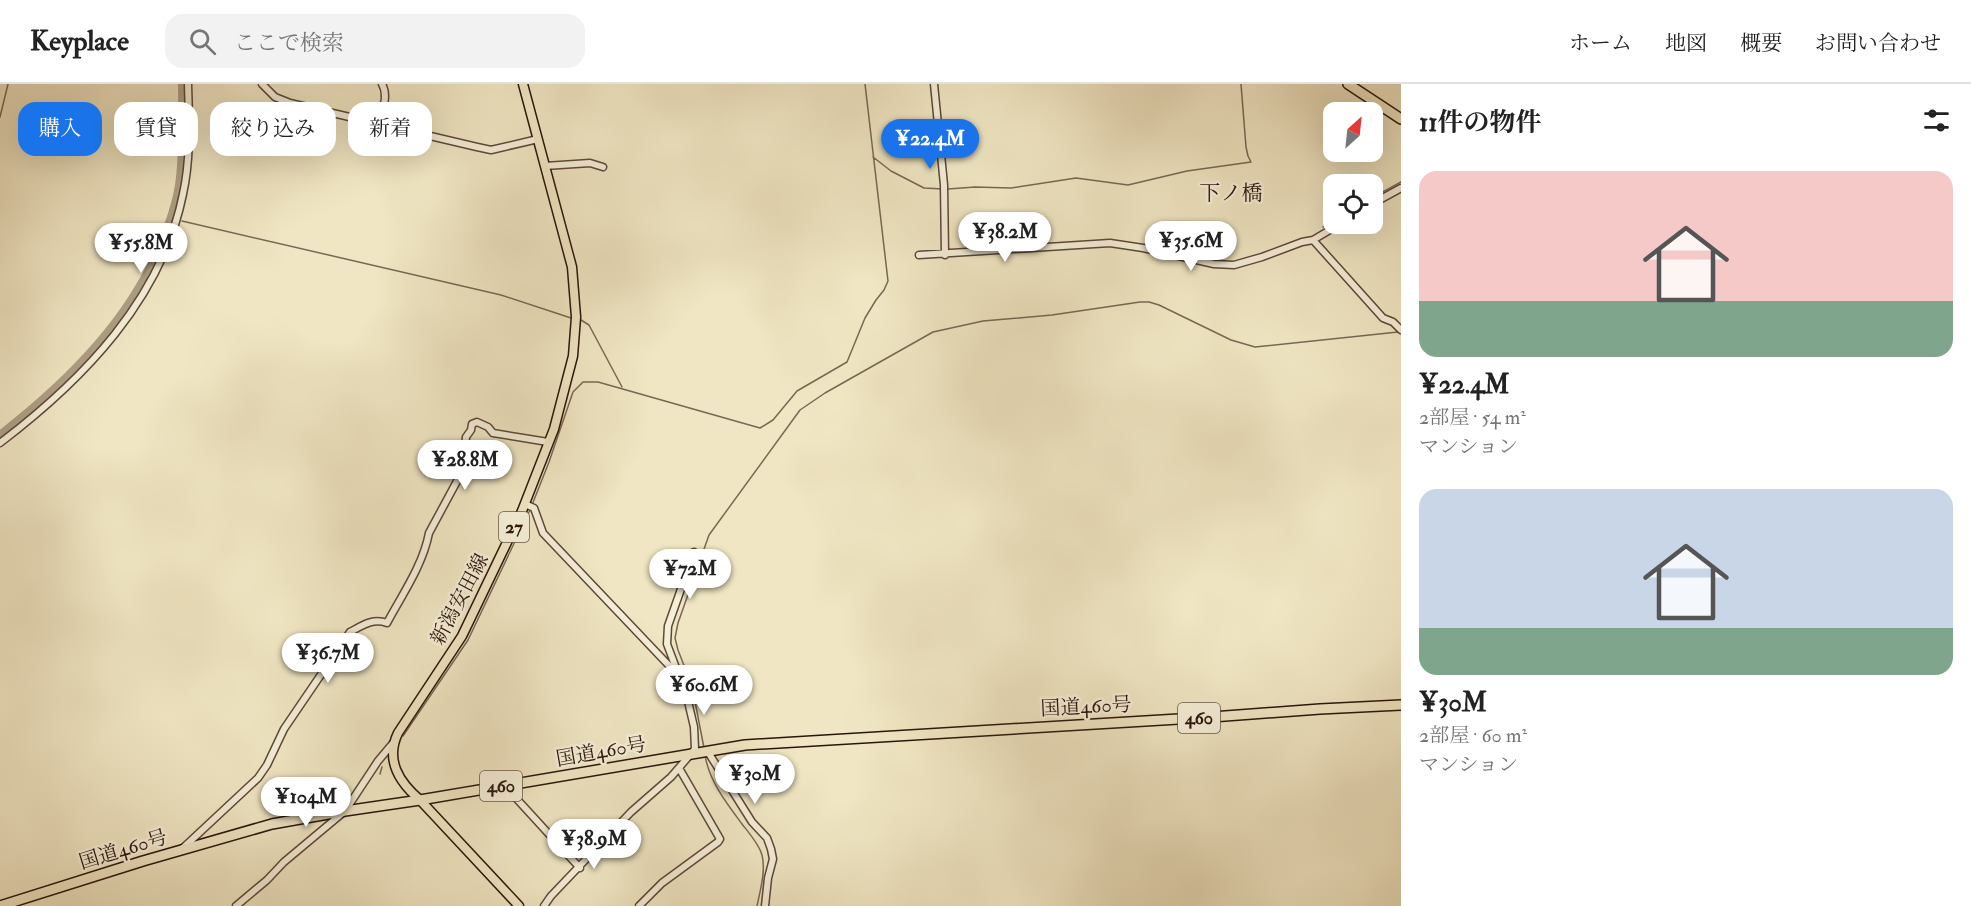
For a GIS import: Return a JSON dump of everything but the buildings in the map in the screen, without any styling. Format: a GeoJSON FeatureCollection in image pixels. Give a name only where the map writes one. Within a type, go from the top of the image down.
{"type":"FeatureCollection","features":[{"type":"Feature","properties":{"kind":"highway"},"geometry":{"type":"LineString","coordinates":[[1348,84],[1401,119]]}},
{"type":"Feature","properties":{"kind":"highway","name":"国道460号"},"geometry":{"type":"LineString","coordinates":[[0,906],[272,824],[345,810],[420,800],[746,745],[1401,705]]}},
{"type":"Feature","properties":{"kind":"main road","name":"新潟安田線"},"geometry":{"type":"LineString","coordinates":[[394,742],[462,636],[525,504],[569,375],[576,338],[572,267],[523,84]]}},
{"type":"Feature","properties":{"kind":"main road"},"geometry":{"type":"LineString","coordinates":[[394,742],[392,750],[395,770],[410,792],[519,906]]}},
{"type":"Feature","properties":{"kind":"street"},"geometry":{"type":"LineString","coordinates":[[0,443],[82,373],[135,308],[165,255],[184,193],[188,84]]}},
{"type":"Feature","properties":{"kind":"street"},"geometry":{"type":"LineString","coordinates":[[262,84],[280,100],[348,117]]}},
{"type":"Feature","properties":{"kind":"street"},"geometry":{"type":"LineString","coordinates":[[382,84],[385,89],[385,102]]}},
{"type":"Feature","properties":{"kind":"street"},"geometry":{"type":"LineString","coordinates":[[934,84],[944,185],[945,255]]}},
{"type":"Feature","properties":{"kind":"street"},"geometry":{"type":"LineString","coordinates":[[432,136],[491,150],[538,139]]}},
{"type":"Feature","properties":{"kind":"street"},"geometry":{"type":"LineString","coordinates":[[545,166],[590,163],[603,167]]}},
{"type":"Feature","properties":{"kind":"street"},"geometry":{"type":"LineString","coordinates":[[1383,198],[1401,188]]}},
{"type":"Feature","properties":{"kind":"street"},"geometry":{"type":"LineString","coordinates":[[919,255],[1110,243],[1214,264],[1234,265],[1313,240],[1323,234]]}},
{"type":"Feature","properties":{"kind":"street"},"geometry":{"type":"LineString","coordinates":[[1313,240],[1383,318],[1393,321],[1399,328]]}},
{"type":"Feature","properties":{"kind":"street"},"geometry":{"type":"LineString","coordinates":[[181,850],[258,778],[267,765],[284,729],[350,632],[365,623],[378,620],[387,622],[410,581],[427,543],[429,533],[463,470],[466,437],[472,424],[477,422],[488,427],[493,433],[503,436],[548,442]]}},
{"type":"Feature","properties":{"kind":"street"},"geometry":{"type":"LineString","coordinates":[[525,504],[534,508],[543,533],[679,677]]}},
{"type":"Feature","properties":{"kind":"street"},"geometry":{"type":"LineString","coordinates":[[694,552],[668,626],[667,644],[687,697],[696,749],[767,838],[773,859],[765,906]]}},
{"type":"Feature","properties":{"kind":"street"},"geometry":{"type":"LineString","coordinates":[[236,906],[345,810],[378,760],[394,742]]}},
{"type":"Feature","properties":{"kind":"street"},"geometry":{"type":"LineString","coordinates":[[544,906],[631,812],[679,768],[700,753]]}},
{"type":"Feature","properties":{"kind":"street"},"geometry":{"type":"LineString","coordinates":[[639,906],[662,883],[720,839],[679,768]]}},
{"type":"Feature","properties":{"kind":"street"},"geometry":{"type":"LineString","coordinates":[[504,785],[580,868]]}},
{"type":"Feature","properties":{"kind":"waterway"},"geometry":{"type":"LineString","coordinates":[[0,117],[8,84]]}},
{"type":"Feature","properties":{"kind":"waterway"},"geometry":{"type":"LineString","coordinates":[[0,436],[52,393],[99,344],[139,290],[155,260],[170,224],[182,173],[183,84]]}},
{"type":"Feature","properties":{"kind":"waterway"},"geometry":{"type":"LineString","coordinates":[[532,505],[573,392],[583,382],[598,382],[760,428],[773,420],[797,391],[847,362],[865,318],[888,281],[865,84]]}},
{"type":"Feature","properties":{"kind":"waterway"},"geometry":{"type":"LineString","coordinates":[[948,189],[1011,188],[1076,178],[1128,185],[1187,171],[1251,162],[1246,147],[1241,84]]}},
{"type":"Feature","properties":{"kind":"waterway"},"geometry":{"type":"LineString","coordinates":[[873,157],[891,171],[924,188],[943,189]]}},
{"type":"Feature","properties":{"kind":"waterway"},"geometry":{"type":"LineString","coordinates":[[1383,192],[1401,182]]}},
{"type":"Feature","properties":{"kind":"waterway"},"geometry":{"type":"LineString","coordinates":[[182,221],[501,295],[571,318]]}},
{"type":"Feature","properties":{"kind":"waterway"},"geometry":{"type":"LineString","coordinates":[[704,748],[692,686],[675,638],[678,623],[709,535],[800,410],[825,393],[933,332],[983,321],[1052,315],[1140,302],[1159,305],[1231,340],[1255,347],[1398,332]]}},
{"type":"Feature","properties":{"kind":"waterway"},"geometry":{"type":"LineString","coordinates":[[581,320],[589,325],[622,387]]}},
{"type":"Feature","properties":{"kind":"waterway"},"geometry":{"type":"LineString","coordinates":[[403,736],[468,640],[530,510]]}},
{"type":"Feature","properties":{"kind":"waterway"},"geometry":{"type":"LineString","coordinates":[[705,755],[710,774],[719,792],[761,851],[763,874],[757,906]]}},
{"type":"Feature","properties":{"kind":"waterway"},"geometry":{"type":"LineString","coordinates":[[380,774],[382,767]]}},
{"type":"Feature","properties":{"kind":"district","name":"下ノ橋"},"geometry":{"type":"Point","coordinates":[1231,193]}}]}
